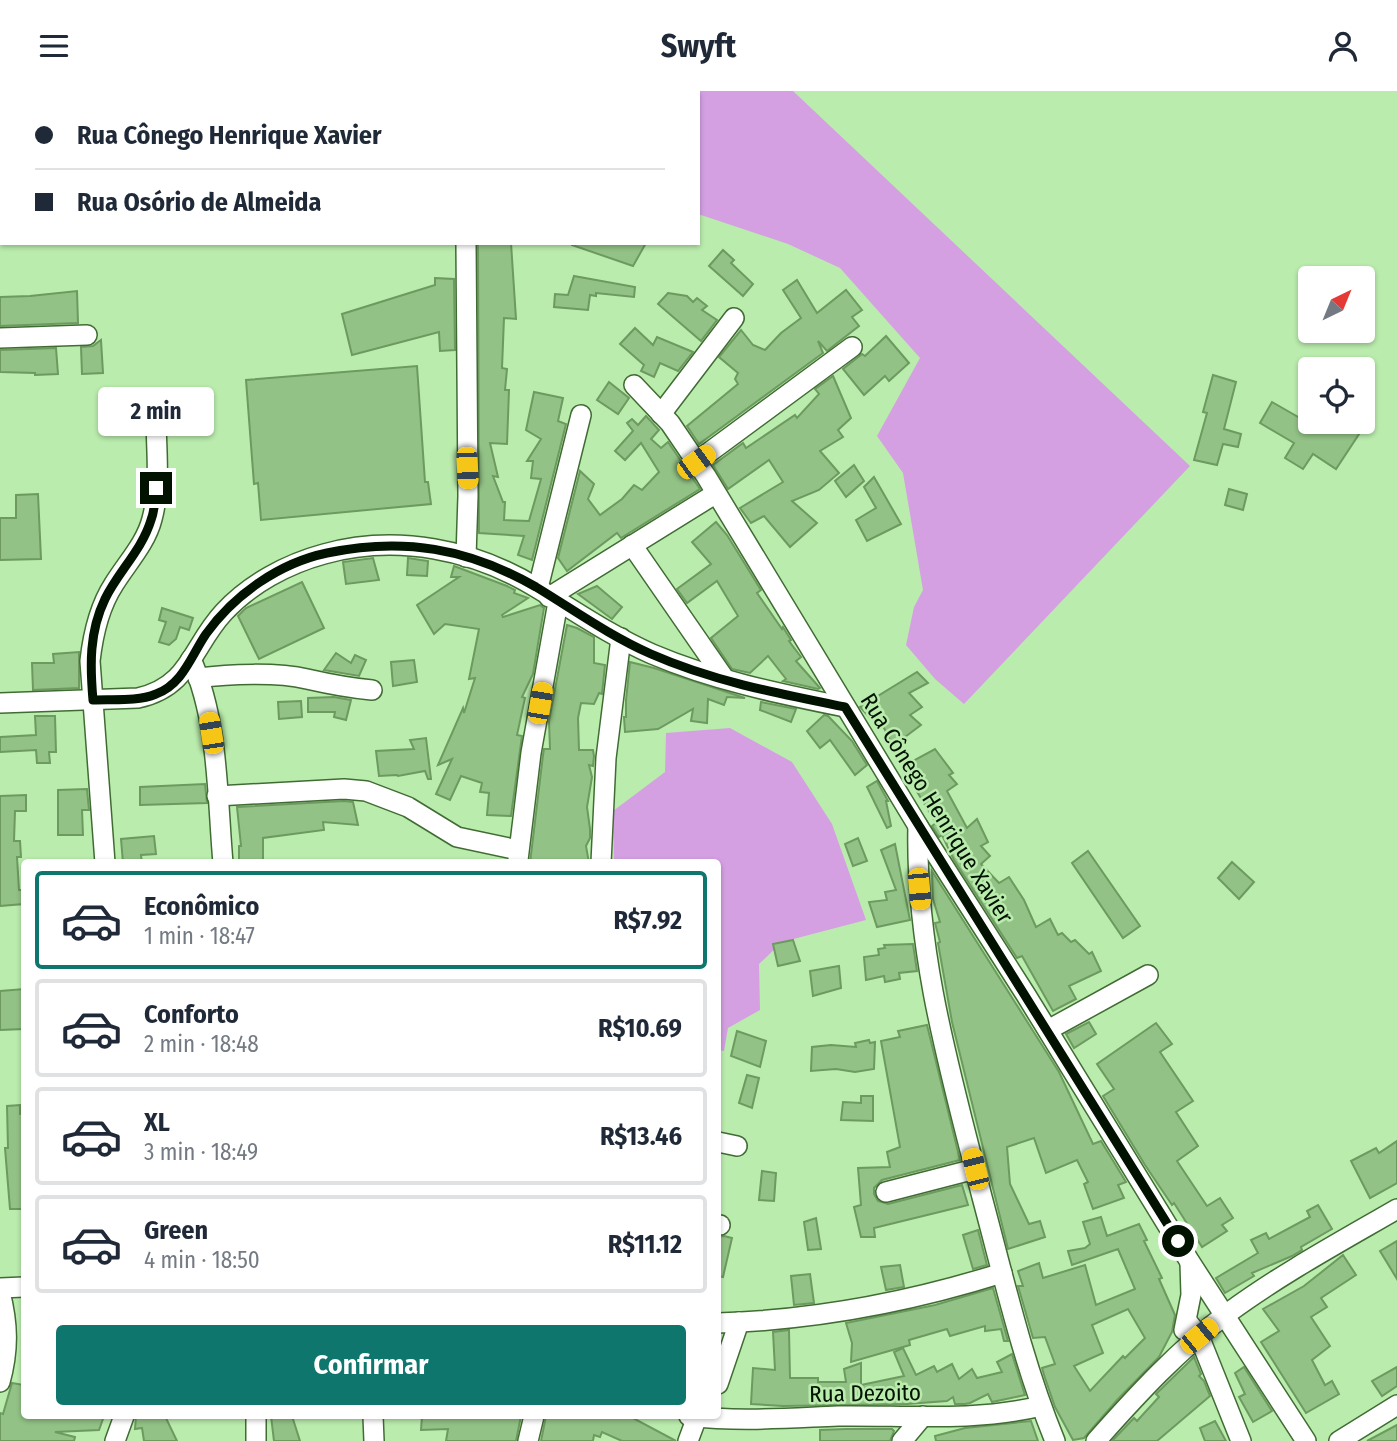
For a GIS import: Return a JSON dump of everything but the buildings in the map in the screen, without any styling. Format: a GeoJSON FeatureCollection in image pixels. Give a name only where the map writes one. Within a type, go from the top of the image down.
{"type":"FeatureCollection","features":[{"type":"Feature","properties":{"kind":"street"},"geometry":{"type":"LineString","coordinates":[[466,245],[466,557]]}},
{"type":"Feature","properties":{"kind":"street"},"geometry":{"type":"LineString","coordinates":[[661,414],[734,318]]}},
{"type":"Feature","properties":{"kind":"street"},"geometry":{"type":"LineString","coordinates":[[0,338],[87,335]]}},
{"type":"Feature","properties":{"kind":"street"},"geometry":{"type":"LineString","coordinates":[[696,462],[852,347]]}},
{"type":"Feature","properties":{"kind":"street","name":"Rua Cônego Henrique Xavier"},"geometry":{"type":"LineString","coordinates":[[634,385],[661,414],[696,462],[918,826],[1048,1030],[1190,1262],[1306,1441]]}},
{"type":"Feature","properties":{"kind":"street"},"geometry":{"type":"LineString","coordinates":[[217,796],[366,790],[408,807],[457,837],[518,856],[548,596],[581,415]]}},
{"type":"Feature","properties":{"kind":"street"},"geometry":{"type":"LineString","coordinates":[[105,859],[90,661],[104,601],[136,552],[152,519],[157,480],[156,416]]}},
{"type":"Feature","properties":{"kind":"street"},"geometry":{"type":"LineString","coordinates":[[548,596],[715,494]]}},
{"type":"Feature","properties":{"kind":"street"},"geometry":{"type":"LineString","coordinates":[[632,545],[724,678]]}},
{"type":"Feature","properties":{"kind":"street"},"geometry":{"type":"LineString","coordinates":[[223,859],[211,733],[206,701],[195,669],[205,635],[244,592],[277,572],[324,554],[377,547],[421,546],[453,551],[494,567],[621,638],[674,663],[793,697],[845,707]]}},
{"type":"Feature","properties":{"kind":"street"},"geometry":{"type":"LineString","coordinates":[[601,859],[606,758],[621,638]]}},
{"type":"Feature","properties":{"kind":"street"},"geometry":{"type":"LineString","coordinates":[[0,703],[138,698],[156,694],[195,669],[287,676],[372,691]]}},
{"type":"Feature","properties":{"kind":"street"},"geometry":{"type":"LineString","coordinates":[[918,826],[917,862],[922,922],[936,1009],[1002,1273],[1041,1406],[1055,1441]]}},
{"type":"Feature","properties":{"kind":"street"},"geometry":{"type":"LineString","coordinates":[[1048,1030],[1147,975]]}},
{"type":"Feature","properties":{"kind":"street"},"geometry":{"type":"LineString","coordinates":[[886,1192],[975,1169]]}},
{"type":"Feature","properties":{"kind":"street"},"geometry":{"type":"LineString","coordinates":[[1097,1441],[1167,1367],[1226,1315],[1267,1286],[1397,1209]]}},
{"type":"Feature","properties":{"kind":"street"},"geometry":{"type":"LineString","coordinates":[[1167,1367],[1187,1321],[1191,1295],[1190,1262]]}},
{"type":"Feature","properties":{"kind":"street"},"geometry":{"type":"LineString","coordinates":[[721,1323],[802,1317],[863,1308],[934,1293],[1002,1273]]}},
{"type":"Feature","properties":{"kind":"street"},"geometry":{"type":"LineString","coordinates":[[0,1382],[7,1357],[8,1339],[0,1290],[21,1287]]}},
{"type":"Feature","properties":{"kind":"street"},"geometry":{"type":"LineString","coordinates":[[1187,1321],[1199,1336],[1241,1441]]}},
{"type":"Feature","properties":{"kind":"street"},"geometry":{"type":"LineString","coordinates":[[721,1375],[739,1322]]}},
{"type":"Feature","properties":{"kind":"street"},"geometry":{"type":"LineString","coordinates":[[1339,1441],[1397,1405]]}},
{"type":"Feature","properties":{"kind":"street","name":"Rua Dezoito"},"geometry":{"type":"LineString","coordinates":[[721,1417],[785,1419],[997,1414],[1041,1406]]}},
{"type":"Feature","properties":{"kind":"street"},"geometry":{"type":"LineString","coordinates":[[902,1441],[923,1416]]}},
{"type":"Feature","properties":{"kind":"street"},"geometry":{"type":"LineString","coordinates":[[115,1441],[123,1419]]}},
{"type":"Feature","properties":{"kind":"street"},"geometry":{"type":"LineString","coordinates":[[256,1419],[256,1441]]}},
{"type":"Feature","properties":{"kind":"street"},"geometry":{"type":"LineString","coordinates":[[373,1419],[374,1441]]}},
{"type":"Feature","properties":{"kind":"street"},"geometry":{"type":"LineString","coordinates":[[528,1441],[533,1419]]}},
{"type":"Feature","properties":{"kind":"street"},"geometry":{"type":"LineString","coordinates":[[688,1441],[699,1419]]}},
{"type":"Feature","properties":{"kind":"shaded area"},"geometry":{"type":"Polygon","coordinates":[[[700,91],[793,91],[1190,466],[964,704],[935,679],[906,645],[914,607],[923,590],[903,473],[877,436],[920,358],[840,268],[788,244],[700,215],[700,91]]]}},
{"type":"Feature","properties":{"kind":"shaded area"},"geometry":{"type":"Polygon","coordinates":[[[730,728],[792,762],[832,824],[866,920],[782,942],[759,964],[760,1010],[728,1028],[724,1051],[721,1050],[721,859],[614,859],[613,811],[665,772],[666,733],[730,728]]]}},
{"type":"Feature","properties":{"kind":"route"},"geometry":{"type":"LineString","coordinates":[[156,488],[152,519],[146,533],[104,601],[98,618],[90,661],[93,700],[138,698],[168,688],[178,679],[205,635],[225,611],[244,592],[277,572],[324,554],[372,547],[421,546],[453,551],[494,567],[538,588],[626,642],[674,663],[793,697],[845,707],[1178,1241]]}}]}
